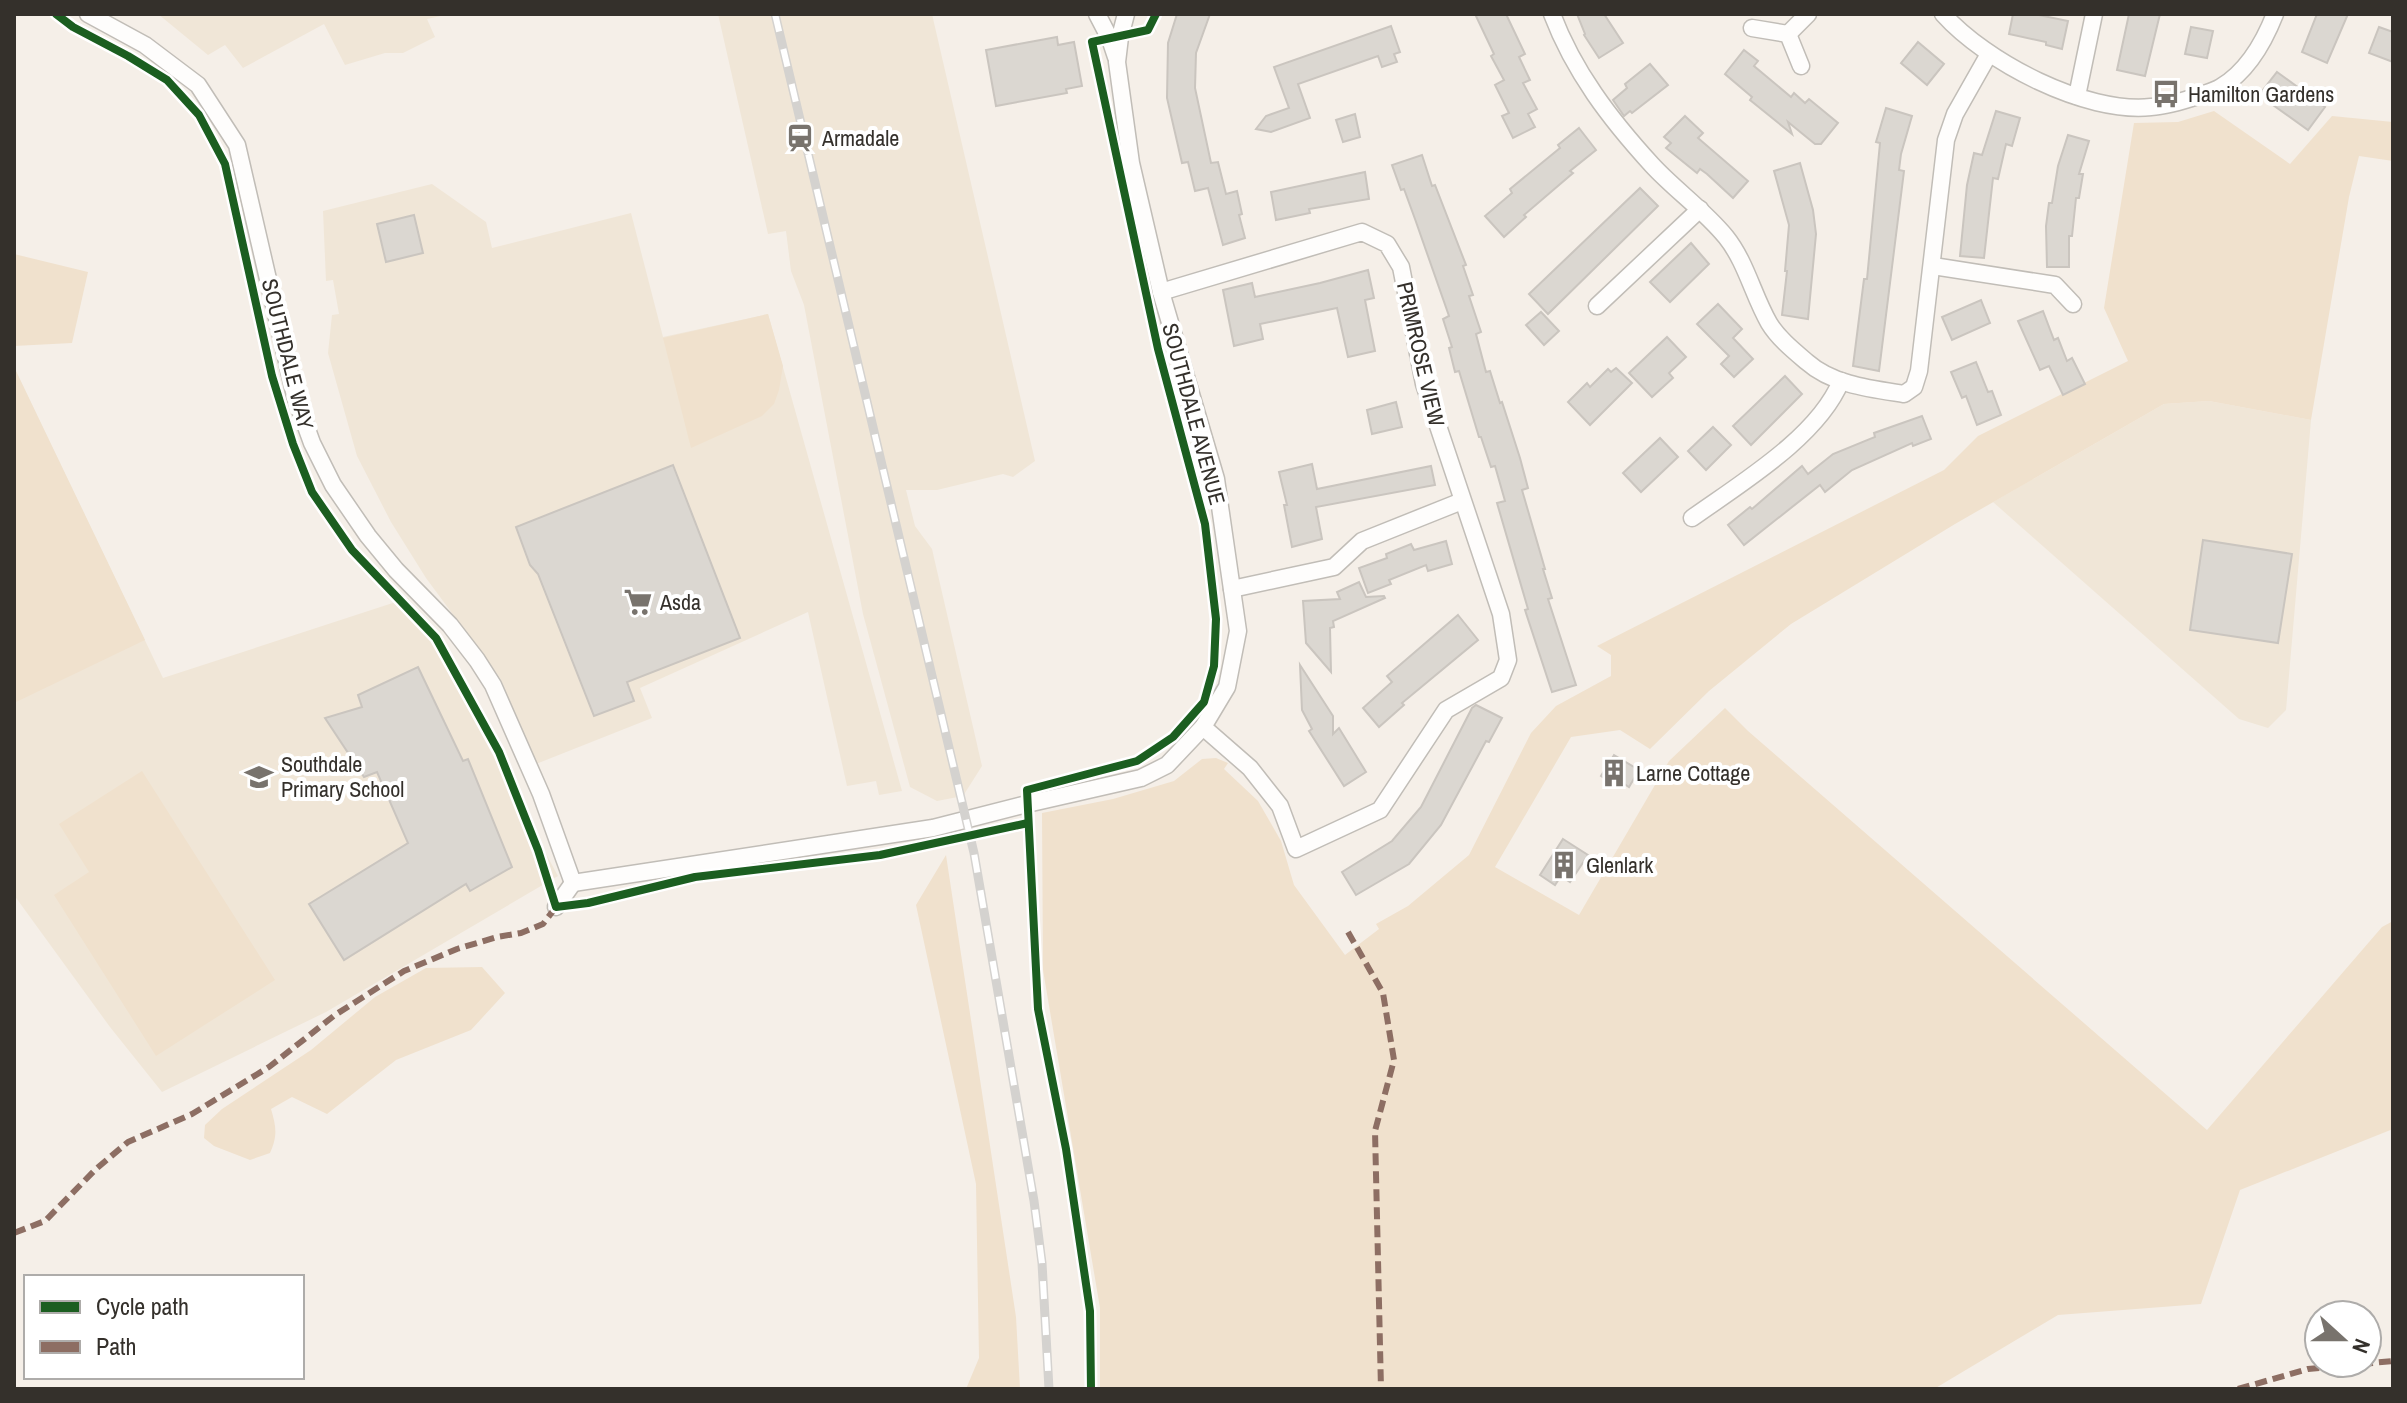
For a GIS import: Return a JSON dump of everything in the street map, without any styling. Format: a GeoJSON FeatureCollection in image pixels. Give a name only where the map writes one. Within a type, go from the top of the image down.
{"type":"FeatureCollection","features":[{"type":"Feature","properties":{"kind":"street","name":"SOUTHDALE WAY"},"geometry":{"type":"LineString","coordinates":[[88,14],[107,19],[198,85],[237,145],[295,396],[312,443],[333,485],[368,536],[396,570],[450,625],[493,685],[541,794],[573,883]]}},
{"type":"Feature","properties":{"kind":"street","name":"SOUTHDALE AVENUE"},"geometry":{"type":"LineString","coordinates":[[573,883],[933,828],[1141,778],[1167,765],[1203,727],[1227,687],[1238,631],[1216,479],[1161,292],[1131,163],[1117,62],[1097,14]]}},
{"type":"Feature","properties":{"kind":"street","name":"SOUTHDALE AVENUE"},"geometry":{"type":"LineString","coordinates":[[1117,62],[1126,14]]}},
{"type":"Feature","properties":{"kind":"street"},"geometry":{"type":"LineString","coordinates":[[1552,14],[1561,40],[1596,98],[1653,166],[1700,209],[1739,256],[1771,326],[1808,363],[1841,381],[1904,394],[1914,387],[1919,371],[1946,140],[1955,114],[1989,54]]}},
{"type":"Feature","properties":{"kind":"street"},"geometry":{"type":"LineString","coordinates":[[1788,34],[1808,14]]}},
{"type":"Feature","properties":{"kind":"street"},"geometry":{"type":"LineString","coordinates":[[1943,14],[1989,54],[2021,73],[2077,96],[2149,108],[2185,101],[2221,87],[2245,66],[2264,42],[2275,14]]}},
{"type":"Feature","properties":{"kind":"street"},"geometry":{"type":"LineString","coordinates":[[2077,96],[2094,14]]}},
{"type":"Feature","properties":{"kind":"street"},"geometry":{"type":"LineString","coordinates":[[1752,28],[1788,34]]}},
{"type":"Feature","properties":{"kind":"street"},"geometry":{"type":"LineString","coordinates":[[1788,34],[1801,66]]}},
{"type":"Feature","properties":{"kind":"street"},"geometry":{"type":"LineString","coordinates":[[1597,306],[1700,209]]}},
{"type":"Feature","properties":{"kind":"street","name":"PRIMROSE VIEW"},"geometry":{"type":"LineString","coordinates":[[1161,292],[1362,232],[1387,244],[1401,267],[1424,384],[1501,614],[1508,660],[1501,678],[1446,710],[1380,810],[1296,849],[1280,806],[1250,768],[1203,727]]}},
{"type":"Feature","properties":{"kind":"street"},"geometry":{"type":"LineString","coordinates":[[1933,266],[2055,285],[2073,304]]}},
{"type":"Feature","properties":{"kind":"street"},"geometry":{"type":"LineString","coordinates":[[1692,518],[1769,462],[1805,431],[1825,411],[1841,381]]}},
{"type":"Feature","properties":{"kind":"street"},"geometry":{"type":"LineString","coordinates":[[1232,589],[1334,567],[1362,541],[1462,501]]}},
{"type":"Feature","properties":{"kind":"street"},"geometry":{"type":"LineString","coordinates":[[556,907],[573,883]]}},
{"type":"Feature","properties":{"kind":"shaded area"},"geometry":{"type":"Polygon","coordinates":[[[158,14],[450,14],[427,19],[435,37],[403,53],[385,53],[345,65],[324,24],[243,68],[225,45],[208,55],[158,14]]]}},
{"type":"Feature","properties":{"kind":"shaded area"},"geometry":{"type":"Polygon","coordinates":[[[718,14],[932,14],[1035,461],[1013,477],[1003,474],[937,490],[906,490],[915,526],[932,549],[982,766],[963,796],[937,801],[910,787],[863,614],[804,305],[791,271],[786,231],[768,234],[718,14]]]}},
{"type":"Feature","properties":{"kind":"shaded area"},"geometry":{"type":"Polygon","coordinates":[[[2214,111],[2290,164],[2332,116],[2393,122],[2393,161],[2359,156],[2349,197],[2311,420],[2209,401],[2164,404],[1955,524],[1791,624],[1709,691],[1650,749],[1620,730],[1571,737],[1495,867],[1579,915],[1669,761],[1725,708],[2207,1130],[2382,927],[2393,921],[2393,1129],[2240,1190],[2201,1304],[2058,1315],[1934,1389],[1100,1389],[1100,1308],[1043,970],[1042,813],[1113,799],[1174,781],[1202,759],[1216,758],[1228,763],[1224,769],[1258,801],[1281,841],[1294,885],[1345,955],[1379,929],[1376,924],[1408,906],[1469,855],[1531,733],[1556,706],[1611,676],[1611,655],[1597,646],[1944,470],[1978,436],[2128,361],[2104,308],[2134,123],[2178,122],[2214,111]]]}},
{"type":"Feature","properties":{"kind":"shaded area"},"geometry":{"type":"Polygon","coordinates":[[[432,184],[486,222],[492,248],[631,213],[663,337],[768,314],[902,791],[879,795],[876,781],[847,786],[808,612],[640,688],[652,718],[536,764],[500,678],[426,578],[391,522],[357,456],[328,353],[332,315],[339,314],[333,280],[326,281],[323,211],[432,184]]]}},
{"type":"Feature","properties":{"kind":"shaded area"},"geometry":{"type":"Polygon","coordinates":[[[14,254],[88,272],[72,343],[14,346],[14,254]]]}},
{"type":"Feature","properties":{"kind":"shaded area"},"geometry":{"type":"Polygon","coordinates":[[[768,314],[783,366],[774,404],[762,416],[691,448],[663,338],[768,314]]]}},
{"type":"Feature","properties":{"kind":"shaded area","name":"Southdale Primary School"},"geometry":{"type":"Polygon","coordinates":[[[14,367],[163,678],[408,598],[558,876],[326,1012],[162,1092],[110,1027],[14,895],[14,367]]]}},
{"type":"Feature","properties":{"kind":"shaded area"},"geometry":{"type":"Polygon","coordinates":[[[14,367],[145,640],[14,703],[14,367]]]}},
{"type":"Feature","properties":{"kind":"shaded area"},"geometry":{"type":"Polygon","coordinates":[[[2209,401],[2311,420],[2286,710],[2268,728],[2239,719],[1993,502],[2164,404],[2209,401]]]}},
{"type":"Feature","properties":{"kind":"shaded area"},"geometry":{"type":"Polygon","coordinates":[[[142,771],[275,980],[156,1056],[54,895],[89,872],[59,824],[142,771]]]}},
{"type":"Feature","properties":{"kind":"shaded area"},"geometry":{"type":"Polygon","coordinates":[[[946,855],[1016,1317],[1020,1389],[966,1389],[979,1358],[976,1184],[916,905],[946,855]]]}},
{"type":"Feature","properties":{"kind":"shaded area"},"geometry":{"type":"Polygon","coordinates":[[[482,967],[505,993],[471,1030],[396,1060],[327,1114],[292,1097],[271,1109],[275,1131],[270,1153],[250,1160],[214,1146],[204,1138],[205,1125],[222,1109],[311,1050],[375,997],[426,968],[482,967]]]}},
{"type":"Feature","properties":{"kind":"building"},"geometry":{"type":"Polygon","coordinates":[[[1177,14],[1210,14],[1196,53],[1195,88],[1211,163],[1218,162],[1226,194],[1237,191],[1245,238],[1223,245],[1208,188],[1195,191],[1188,162],[1182,163],[1167,98],[1168,43],[1177,14]]]}},
{"type":"Feature","properties":{"kind":"building"},"geometry":{"type":"Polygon","coordinates":[[[1475,14],[1506,14],[1525,54],[1519,57],[1530,80],[1523,83],[1537,109],[1528,114],[1535,127],[1513,138],[1502,116],[1509,113],[1495,85],[1504,80],[1475,14]]]}},
{"type":"Feature","properties":{"kind":"building"},"geometry":{"type":"Polygon","coordinates":[[[1577,14],[1604,14],[1623,43],[1599,58],[1584,35],[1577,14]]]}},
{"type":"Feature","properties":{"kind":"building"},"geometry":{"type":"Polygon","coordinates":[[[2013,14],[2034,14],[2068,21],[2062,49],[2009,34],[2013,14]]]}},
{"type":"Feature","properties":{"kind":"building"},"geometry":{"type":"Polygon","coordinates":[[[2129,14],[2160,14],[2145,76],[2117,70],[2129,14]]]}},
{"type":"Feature","properties":{"kind":"building"},"geometry":{"type":"Polygon","coordinates":[[[2317,14],[2348,14],[2327,63],[2302,52],[2317,14]]]}},
{"type":"Feature","properties":{"kind":"building"},"geometry":{"type":"Polygon","coordinates":[[[1391,26],[1400,52],[1394,54],[1397,62],[1382,67],[1378,56],[1298,84],[1310,118],[1271,132],[1256,129],[1266,116],[1289,108],[1274,67],[1391,26]]]}},
{"type":"Feature","properties":{"kind":"building"},"geometry":{"type":"Polygon","coordinates":[[[2191,27],[2213,31],[2207,58],[2185,54],[2191,27]]]}},
{"type":"Feature","properties":{"kind":"building"},"geometry":{"type":"Polygon","coordinates":[[[2379,27],[2393,32],[2393,62],[2369,53],[2379,27]]]}},
{"type":"Feature","properties":{"kind":"building"},"geometry":{"type":"Polygon","coordinates":[[[1057,37],[1058,45],[1074,42],[1082,86],[1066,89],[1067,93],[996,106],[986,50],[1057,37]]]}},
{"type":"Feature","properties":{"kind":"building"},"geometry":{"type":"Polygon","coordinates":[[[1918,42],[1944,64],[1927,85],[1901,63],[1918,42]]]}},
{"type":"Feature","properties":{"kind":"building"},"geometry":{"type":"Polygon","coordinates":[[[1744,50],[1758,61],[1754,66],[1791,97],[1794,93],[1805,103],[1809,99],[1838,123],[1821,144],[1815,144],[1788,122],[1792,134],[1750,100],[1752,97],[1725,74],[1744,50]]]}},
{"type":"Feature","properties":{"kind":"building"},"geometry":{"type":"Polygon","coordinates":[[[1650,64],[1668,85],[1624,116],[1613,100],[1627,88],[1625,84],[1650,64]]]}},
{"type":"Feature","properties":{"kind":"building"},"geometry":{"type":"Polygon","coordinates":[[[2277,72],[2325,107],[2308,130],[2259,95],[2277,72]]]}},
{"type":"Feature","properties":{"kind":"building"},"geometry":{"type":"Polygon","coordinates":[[[1886,108],[1912,116],[1901,154],[1899,170],[1904,171],[1879,371],[1853,366],[1864,279],[1867,279],[1880,143],[1876,142],[1886,108]]]}},
{"type":"Feature","properties":{"kind":"building"},"geometry":{"type":"Polygon","coordinates":[[[1996,111],[2020,118],[2012,146],[2006,144],[1998,179],[1993,178],[1984,258],[1960,256],[1967,185],[1974,153],[1982,155],[1996,111]]]}},
{"type":"Feature","properties":{"kind":"building"},"geometry":{"type":"Polygon","coordinates":[[[1355,114],[1360,137],[1343,142],[1336,120],[1355,114]]]}},
{"type":"Feature","properties":{"kind":"building"},"geometry":{"type":"Polygon","coordinates":[[[1685,116],[1703,133],[1698,138],[1748,181],[1733,198],[1707,174],[1700,169],[1697,173],[1666,148],[1671,143],[1664,137],[1685,116]]]}},
{"type":"Feature","properties":{"kind":"building"},"geometry":{"type":"Polygon","coordinates":[[[1579,128],[1596,150],[1570,171],[1573,173],[1524,215],[1526,217],[1504,237],[1485,216],[1512,193],[1510,189],[1579,128]]]}},
{"type":"Feature","properties":{"kind":"building"},"geometry":{"type":"Polygon","coordinates":[[[2068,135],[2089,141],[2079,174],[2083,174],[2079,198],[2076,198],[2072,236],[2069,236],[2069,267],[2047,267],[2049,203],[2052,203],[2058,166],[2068,135]]]}},
{"type":"Feature","properties":{"kind":"building"},"geometry":{"type":"Polygon","coordinates":[[[1422,155],[1466,265],[1463,266],[1473,295],[1469,296],[1481,332],[1476,334],[1486,372],[1490,371],[1520,458],[1528,488],[1522,490],[1552,598],[1548,599],[1576,685],[1552,692],[1525,610],[1528,609],[1497,503],[1505,501],[1495,466],[1491,467],[1479,437],[1459,371],[1455,372],[1449,348],[1452,347],[1443,319],[1449,316],[1404,189],[1401,190],[1392,165],[1422,155]]]}},
{"type":"Feature","properties":{"kind":"building"},"geometry":{"type":"Polygon","coordinates":[[[1800,163],[1816,234],[1808,319],[1782,315],[1789,225],[1774,171],[1800,163]]]}},
{"type":"Feature","properties":{"kind":"building"},"geometry":{"type":"Polygon","coordinates":[[[1365,172],[1369,199],[1309,209],[1310,213],[1276,220],[1271,192],[1365,172]]]}},
{"type":"Feature","properties":{"kind":"building"},"geometry":{"type":"Polygon","coordinates":[[[1640,188],[1658,206],[1548,314],[1529,294],[1640,188]]]}},
{"type":"Feature","properties":{"kind":"building"},"geometry":{"type":"Polygon","coordinates":[[[414,215],[423,253],[386,262],[377,224],[414,215]]]}},
{"type":"Feature","properties":{"kind":"building"},"geometry":{"type":"Polygon","coordinates":[[[1691,243],[1709,264],[1670,302],[1650,282],[1691,243]]]}},
{"type":"Feature","properties":{"kind":"building"},"geometry":{"type":"Polygon","coordinates":[[[1368,270],[1374,298],[1365,300],[1375,351],[1348,357],[1337,308],[1260,324],[1263,339],[1234,346],[1223,290],[1252,283],[1255,297],[1368,270]]]}},
{"type":"Feature","properties":{"kind":"building"},"geometry":{"type":"Polygon","coordinates":[[[1981,300],[1990,323],[1952,340],[1942,317],[1981,300]]]}},
{"type":"Feature","properties":{"kind":"building"},"geometry":{"type":"Polygon","coordinates":[[[1718,304],[1742,329],[1733,338],[1753,359],[1734,377],[1721,364],[1729,356],[1697,324],[1718,304]]]}},
{"type":"Feature","properties":{"kind":"building"},"geometry":{"type":"Polygon","coordinates":[[[2043,311],[2054,340],[2058,338],[2067,361],[2072,358],[2085,384],[2063,395],[2049,366],[2040,370],[2018,321],[2043,311]]]}},
{"type":"Feature","properties":{"kind":"building"},"geometry":{"type":"Polygon","coordinates":[[[1541,312],[1559,331],[1544,345],[1526,325],[1541,312]]]}},
{"type":"Feature","properties":{"kind":"building"},"geometry":{"type":"Polygon","coordinates":[[[1667,337],[1686,357],[1669,373],[1673,378],[1652,397],[1629,373],[1667,337]]]}},
{"type":"Feature","properties":{"kind":"building"},"geometry":{"type":"Polygon","coordinates":[[[1976,362],[2001,415],[1977,425],[1966,396],[1962,398],[1951,372],[1976,362]]]}},
{"type":"Feature","properties":{"kind":"building"},"geometry":{"type":"Polygon","coordinates":[[[1616,368],[1632,383],[1590,425],[1568,402],[1587,383],[1590,387],[1608,369],[1611,372],[1616,368]]]}},
{"type":"Feature","properties":{"kind":"building"},"geometry":{"type":"Polygon","coordinates":[[[1785,376],[1802,394],[1751,445],[1733,426],[1785,376]]]}},
{"type":"Feature","properties":{"kind":"building"},"geometry":{"type":"Polygon","coordinates":[[[1396,402],[1402,427],[1372,434],[1367,410],[1396,402]]]}},
{"type":"Feature","properties":{"kind":"building"},"geometry":{"type":"Polygon","coordinates":[[[1922,416],[1931,439],[1913,446],[1912,443],[1852,470],[1825,492],[1820,485],[1744,545],[1728,525],[1750,507],[1752,509],[1802,466],[1808,474],[1833,454],[1875,437],[1874,433],[1922,416]]]}},
{"type":"Feature","properties":{"kind":"building"},"geometry":{"type":"Polygon","coordinates":[[[1713,427],[1731,445],[1706,470],[1688,451],[1713,427]]]}},
{"type":"Feature","properties":{"kind":"building"},"geometry":{"type":"Polygon","coordinates":[[[1660,438],[1678,457],[1641,492],[1623,473],[1660,438]]]}},
{"type":"Feature","properties":{"kind":"building"},"geometry":{"type":"Polygon","coordinates":[[[1312,464],[1317,489],[1431,466],[1435,485],[1316,507],[1322,539],[1292,547],[1279,472],[1312,464]]]}},
{"type":"Feature","properties":{"kind":"building","name":"Asda"},"geometry":{"type":"Polygon","coordinates":[[[673,465],[740,638],[627,682],[634,701],[594,716],[538,574],[530,565],[516,527],[673,465]]]}},
{"type":"Feature","properties":{"kind":"building"},"geometry":{"type":"Polygon","coordinates":[[[2203,540],[2292,554],[2278,643],[2190,630],[2203,540]]]}},
{"type":"Feature","properties":{"kind":"building"},"geometry":{"type":"Polygon","coordinates":[[[1446,541],[1452,564],[1428,571],[1426,565],[1389,580],[1391,584],[1368,593],[1359,568],[1387,558],[1386,554],[1411,544],[1414,550],[1446,541]]]}},
{"type":"Feature","properties":{"kind":"building"},"geometry":{"type":"Polygon","coordinates":[[[1359,582],[1366,597],[1385,598],[1333,621],[1334,627],[1330,628],[1331,672],[1306,643],[1303,601],[1340,599],[1337,592],[1359,582]]]}},
{"type":"Feature","properties":{"kind":"building"},"geometry":{"type":"Polygon","coordinates":[[[1458,615],[1478,640],[1402,703],[1404,705],[1379,727],[1363,708],[1392,682],[1387,676],[1458,615]]]}},
{"type":"Feature","properties":{"kind":"building"},"geometry":{"type":"Polygon","coordinates":[[[1300,665],[1333,716],[1333,734],[1339,728],[1366,772],[1344,786],[1309,731],[1312,729],[1302,710],[1300,665]]]}},
{"type":"Feature","properties":{"kind":"building"},"geometry":{"type":"Polygon","coordinates":[[[418,667],[463,761],[468,759],[512,867],[470,891],[466,884],[344,960],[309,904],[408,843],[377,772],[364,777],[325,718],[362,707],[358,695],[418,667]]]}},
{"type":"Feature","properties":{"kind":"building"},"geometry":{"type":"Polygon","coordinates":[[[1476,705],[1502,718],[1489,742],[1486,741],[1441,825],[1409,864],[1356,895],[1342,872],[1392,841],[1421,807],[1476,705]]]}},
{"type":"Feature","properties":{"kind":"building","name":"Larne Cottage"},"geometry":{"type":"Polygon","coordinates":[[[1614,755],[1639,770],[1629,787],[1618,780],[1615,785],[1601,776],[1614,755]]]}},
{"type":"Feature","properties":{"kind":"building","name":"Glenlark"},"geometry":{"type":"Polygon","coordinates":[[[1563,839],[1588,855],[1570,882],[1561,876],[1555,885],[1540,875],[1563,839]]]}},
{"type":"Feature","properties":{"kind":"railway"},"geometry":{"type":"LineString","coordinates":[[775,14],[974,853],[1034,1201],[1042,1263],[1049,1389]]}},
{"type":"Feature","properties":{"kind":"marked path"},"geometry":{"type":"LineString","coordinates":[[14,1233],[45,1221],[96,1169],[128,1142],[192,1114],[269,1067],[335,1015],[404,971],[457,949],[521,933],[543,924],[556,907]]}},
{"type":"Feature","properties":{"kind":"marked path"},"geometry":{"type":"LineString","coordinates":[[1348,932],[1383,993],[1394,1060],[1375,1131],[1381,1389]]}},
{"type":"Feature","properties":{"kind":"marked path"},"geometry":{"type":"LineString","coordinates":[[2238,1389],[2308,1369],[2393,1361]]}},
{"type":"Feature","properties":{"kind":"cycle path"},"geometry":{"type":"LineString","coordinates":[[56,14],[73,27],[167,80],[199,115],[225,164],[272,376],[312,492],[352,550],[436,638],[499,752],[538,850],[556,907],[588,903],[695,877],[880,855],[1028,823]]}},
{"type":"Feature","properties":{"kind":"cycle path"},"geometry":{"type":"LineString","coordinates":[[1091,1389],[1090,1311],[1066,1149],[1038,1009],[1027,790],[1137,761],[1173,737],[1204,702],[1214,666],[1216,619],[1205,524],[1158,349],[1092,42],[1148,30],[1156,14]]}},
{"type":"Feature","properties":{"kind":"place","name":"Hamilton Gardens"},"geometry":{"type":"Point","coordinates":[2166,94]}},
{"type":"Feature","properties":{"kind":"place","name":"Armadale"},"geometry":{"type":"Point","coordinates":[800,138]}},
{"type":"Feature","properties":{"kind":"place","name":"Asda"},"geometry":{"type":"Point","coordinates":[638,602]}},
{"type":"Feature","properties":{"kind":"place","name":"Larne Cottage"},"geometry":{"type":"Point","coordinates":[1614,773]}},
{"type":"Feature","properties":{"kind":"place","name":"Southdale Primary School"},"geometry":{"type":"Point","coordinates":[259,777]}},
{"type":"Feature","properties":{"kind":"place","name":"Glenlark"},"geometry":{"type":"Point","coordinates":[1564,865]}}]}
